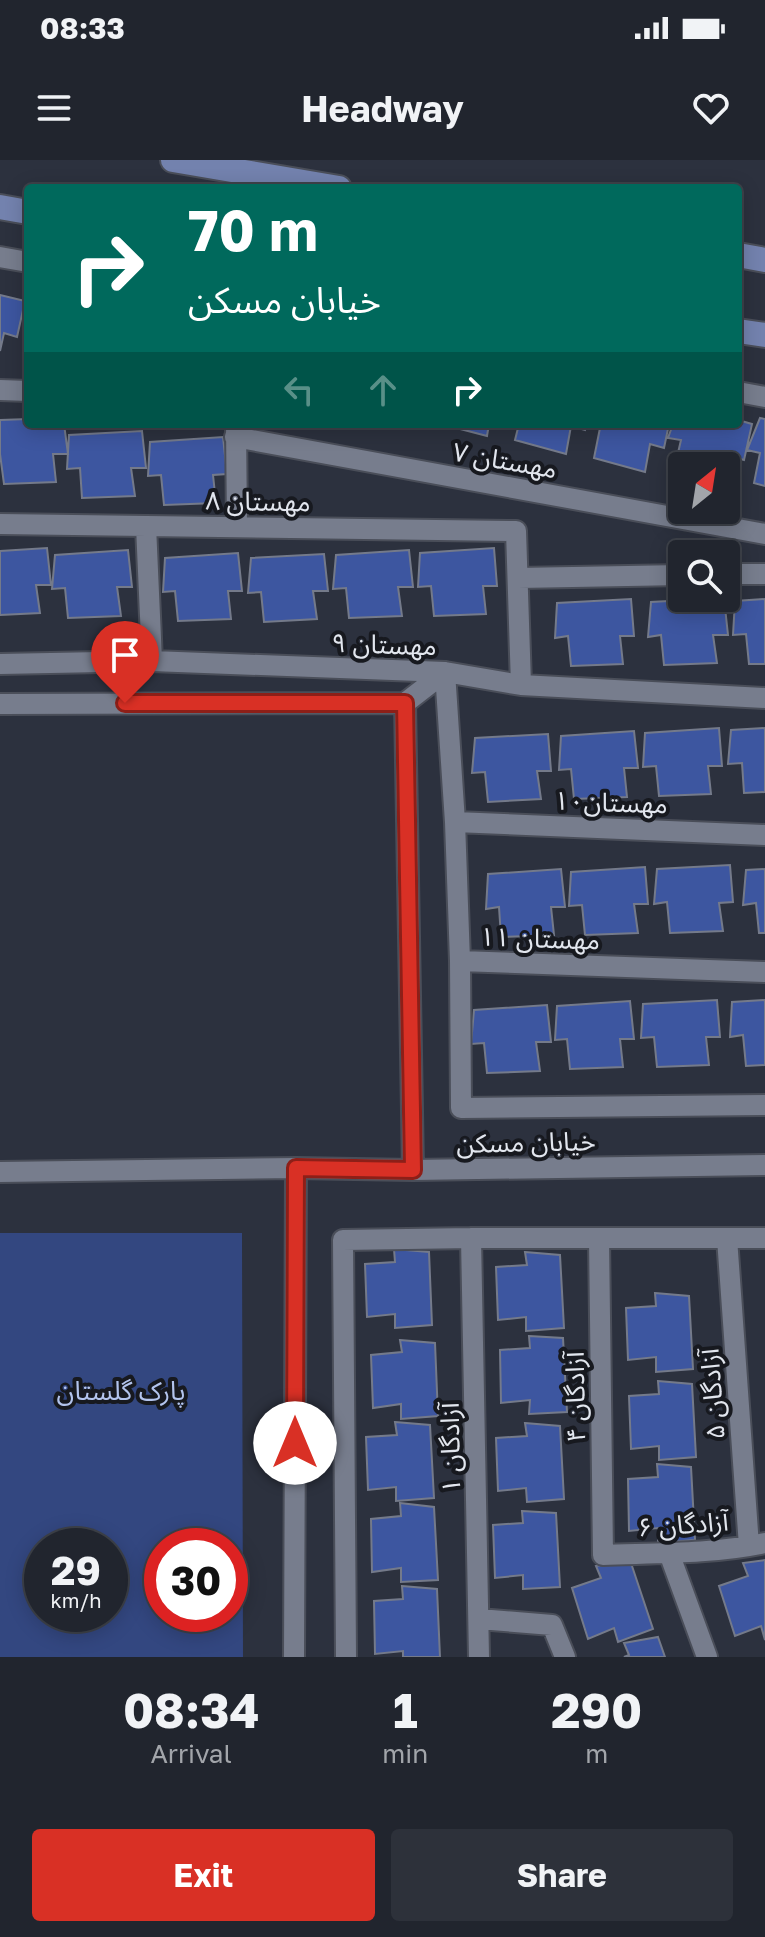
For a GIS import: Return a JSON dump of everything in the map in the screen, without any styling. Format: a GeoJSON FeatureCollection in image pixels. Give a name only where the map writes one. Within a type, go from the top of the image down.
{"type":"FeatureCollection","features":[{"type":"Feature","properties":{"kind":"main road"},"geometry":{"type":"LineString","coordinates":[[173,160],[315,184]]}},
{"type":"Feature","properties":{"kind":"main road"},"geometry":{"type":"LineString","coordinates":[[0,207],[24,211]]}},
{"type":"Feature","properties":{"kind":"main road"},"geometry":{"type":"LineString","coordinates":[[742,256],[765,260]]}},
{"type":"Feature","properties":{"kind":"main road"},"geometry":{"type":"LineString","coordinates":[[742,332],[765,335]]}},
{"type":"Feature","properties":{"kind":"street"},"geometry":{"type":"LineString","coordinates":[[0,257],[24,261]]}},
{"type":"Feature","properties":{"kind":"street"},"geometry":{"type":"LineString","coordinates":[[0,390],[24,391]]}},
{"type":"Feature","properties":{"kind":"street"},"geometry":{"type":"LineString","coordinates":[[742,393],[765,397]]}},
{"type":"Feature","properties":{"kind":"street"},"geometry":{"type":"LineString","coordinates":[[236,430],[237,527]]}},
{"type":"Feature","properties":{"kind":"street","name":"مهستان ۷"},"geometry":{"type":"LineString","coordinates":[[236,430],[765,534]]}},
{"type":"Feature","properties":{"kind":"street","name":"مهستان ۸"},"geometry":{"type":"LineString","coordinates":[[0,524],[516,531],[518,578]]}},
{"type":"Feature","properties":{"kind":"street"},"geometry":{"type":"LineString","coordinates":[[146,526],[152,661]]}},
{"type":"Feature","properties":{"kind":"street"},"geometry":{"type":"LineString","coordinates":[[740,574],[765,574]]}},
{"type":"Feature","properties":{"kind":"street"},"geometry":{"type":"LineString","coordinates":[[521,685],[518,578],[668,575]]}},
{"type":"Feature","properties":{"kind":"street","name":"مهستان ۹"},"geometry":{"type":"LineString","coordinates":[[0,664],[152,661],[445,672],[521,685],[765,698]]}},
{"type":"Feature","properties":{"kind":"street"},"geometry":{"type":"LineString","coordinates":[[0,704],[405,703],[445,672]]}},
{"type":"Feature","properties":{"kind":"street","name":"مهستان ۱۱"},"geometry":{"type":"LineString","coordinates":[[445,672],[460,961],[765,972]]}},
{"type":"Feature","properties":{"kind":"street"},"geometry":{"type":"LineString","coordinates":[[405,703],[413,1170]]}},
{"type":"Feature","properties":{"kind":"street","name":"مهستان۱۰"},"geometry":{"type":"LineString","coordinates":[[455,822],[765,835]]}},
{"type":"Feature","properties":{"kind":"street"},"geometry":{"type":"LineString","coordinates":[[460,961],[461,1108],[765,1105]]}},
{"type":"Feature","properties":{"kind":"street","name":"خیابان مسکن"},"geometry":{"type":"LineString","coordinates":[[0,1172],[765,1165]]}},
{"type":"Feature","properties":{"kind":"street"},"geometry":{"type":"LineString","coordinates":[[294,1657],[296,1168]]}},
{"type":"Feature","properties":{"kind":"street","name":"آزادگان ۱"},"geometry":{"type":"LineString","coordinates":[[471,1238],[479,1657]]}},
{"type":"Feature","properties":{"kind":"street","name":"آزادگان ۴"},"geometry":{"type":"LineString","coordinates":[[599,1238],[603,1555]]}},
{"type":"Feature","properties":{"kind":"street","name":"آزادگان ۵"},"geometry":{"type":"LineString","coordinates":[[727,1238],[757,1544]]}},
{"type":"Feature","properties":{"kind":"street"},"geometry":{"type":"LineString","coordinates":[[346,1657],[343,1240],[765,1238]]}},
{"type":"Feature","properties":{"kind":"street","name":"آزادگان ۶"},"geometry":{"type":"LineString","coordinates":[[603,1555],[669,1553],[757,1544]]}},
{"type":"Feature","properties":{"kind":"street"},"geometry":{"type":"LineString","coordinates":[[669,1553],[707,1657]]}},
{"type":"Feature","properties":{"kind":"street"},"geometry":{"type":"LineString","coordinates":[[479,1619],[552,1625],[565,1657]]}},
{"type":"Feature","properties":{"kind":"green space","name":"پارک گلستان"},"geometry":{"type":"Polygon","coordinates":[[[0,1233],[242,1233],[243,1528],[144,1528],[144,1632],[243,1632],[243,1657],[0,1657],[0,1233]]]}},
{"type":"Feature","properties":{"kind":"building"},"geometry":{"type":"Polygon","coordinates":[[[0,295],[24,301],[24,306],[17,337],[4,333],[0,351],[0,295]]]}},
{"type":"Feature","properties":{"kind":"building"},"geometry":{"type":"Polygon","coordinates":[[[760,418],[765,419],[765,486],[754,483],[760,453],[747,450],[760,418]]]}},
{"type":"Feature","properties":{"kind":"building"},"geometry":{"type":"Polygon","coordinates":[[[24,419],[24,428],[65,428],[68,454],[53,454],[56,482],[4,484],[0,420],[24,419]]]}},
{"type":"Feature","properties":{"kind":"building"},"geometry":{"type":"Polygon","coordinates":[[[742,421],[752,424],[744,460],[740,459],[740,452],[678,452],[681,440],[668,438],[672,428],[742,428],[742,421]]]}},
{"type":"Feature","properties":{"kind":"building"},"geometry":{"type":"Polygon","coordinates":[[[456,428],[488,428],[487,436],[456,428]]]}},
{"type":"Feature","properties":{"kind":"building"},"geometry":{"type":"Polygon","coordinates":[[[518,428],[571,428],[566,454],[515,440],[518,428]]]}},
{"type":"Feature","properties":{"kind":"building"},"geometry":{"type":"Polygon","coordinates":[[[600,428],[668,428],[664,448],[650,444],[645,472],[594,458],[600,428]]]}},
{"type":"Feature","properties":{"kind":"building"},"geometry":{"type":"Polygon","coordinates":[[[142,431],[146,468],[131,468],[135,496],[82,498],[80,468],[67,469],[69,435],[142,431]]]}},
{"type":"Feature","properties":{"kind":"building"},"geometry":{"type":"Polygon","coordinates":[[[223,437],[227,474],[213,475],[216,503],[164,505],[161,475],[148,476],[150,442],[223,437]]]}},
{"type":"Feature","properties":{"kind":"building"},"geometry":{"type":"Polygon","coordinates":[[[47,548],[51,585],[36,585],[40,613],[0,615],[0,551],[47,548]]]}},
{"type":"Feature","properties":{"kind":"building"},"geometry":{"type":"Polygon","coordinates":[[[494,548],[497,586],[483,586],[486,614],[434,616],[431,586],[418,587],[420,553],[494,548]]]}},
{"type":"Feature","properties":{"kind":"building"},"geometry":{"type":"Polygon","coordinates":[[[128,550],[132,587],[117,587],[121,616],[68,618],[65,588],[52,589],[55,555],[128,550]]]}},
{"type":"Feature","properties":{"kind":"building"},"geometry":{"type":"Polygon","coordinates":[[[409,550],[413,587],[398,587],[402,616],[349,618],[346,588],[333,589],[336,555],[409,550]]]}},
{"type":"Feature","properties":{"kind":"building"},"geometry":{"type":"Polygon","coordinates":[[[238,553],[242,591],[228,591],[231,619],[178,621],[175,591],[163,592],[165,558],[238,553]]]}},
{"type":"Feature","properties":{"kind":"building"},"geometry":{"type":"Polygon","coordinates":[[[324,554],[328,591],[313,591],[317,619],[264,622],[261,592],[248,593],[251,558],[324,554]]]}},
{"type":"Feature","properties":{"kind":"building"},"geometry":{"type":"Polygon","coordinates":[[[631,599],[634,636],[620,636],[623,664],[571,666],[568,636],[555,638],[557,603],[631,599]]]}},
{"type":"Feature","properties":{"kind":"building"},"geometry":{"type":"Polygon","coordinates":[[[765,599],[765,664],[749,664],[746,634],[733,635],[734,612],[740,612],[740,601],[765,599]]]}},
{"type":"Feature","properties":{"kind":"building"},"geometry":{"type":"Polygon","coordinates":[[[668,601],[668,612],[726,612],[728,635],[713,635],[717,663],[664,665],[661,635],[648,637],[651,602],[668,601]]]}},
{"type":"Feature","properties":{"kind":"building"},"geometry":{"type":"Polygon","coordinates":[[[719,728],[722,766],[708,766],[711,794],[659,796],[656,766],[643,767],[645,733],[719,728]]]}},
{"type":"Feature","properties":{"kind":"building"},"geometry":{"type":"Polygon","coordinates":[[[765,728],[765,792],[744,793],[742,763],[728,764],[731,730],[765,728]]]}},
{"type":"Feature","properties":{"kind":"building"},"geometry":{"type":"Polygon","coordinates":[[[634,731],[638,768],[624,768],[627,797],[574,799],[571,769],[559,770],[561,736],[634,731]]]}},
{"type":"Feature","properties":{"kind":"building"},"geometry":{"type":"Polygon","coordinates":[[[548,734],[551,771],[537,771],[541,799],[488,802],[485,772],[472,773],[475,738],[548,734]]]}},
{"type":"Feature","properties":{"kind":"building"},"geometry":{"type":"Polygon","coordinates":[[[730,865],[733,902],[719,903],[723,931],[670,933],[667,902],[654,904],[657,869],[730,865]]]}},
{"type":"Feature","properties":{"kind":"building"},"geometry":{"type":"Polygon","coordinates":[[[645,867],[648,904],[634,904],[638,933],[585,935],[582,905],[569,906],[571,872],[645,867]]]}},
{"type":"Feature","properties":{"kind":"building"},"geometry":{"type":"Polygon","coordinates":[[[561,869],[565,907],[551,907],[554,935],[501,937],[499,907],[486,909],[488,874],[561,869]]]}},
{"type":"Feature","properties":{"kind":"building"},"geometry":{"type":"Polygon","coordinates":[[[765,869],[765,933],[759,933],[756,903],[743,905],[746,870],[765,869]]]}},
{"type":"Feature","properties":{"kind":"building"},"geometry":{"type":"Polygon","coordinates":[[[717,1000],[720,1037],[706,1037],[709,1065],[657,1067],[654,1037],[641,1038],[643,1004],[717,1000]]]}},
{"type":"Feature","properties":{"kind":"building"},"geometry":{"type":"Polygon","coordinates":[[[765,1000],[765,1065],[746,1066],[743,1035],[730,1037],[732,1002],[765,1000]]]}},
{"type":"Feature","properties":{"kind":"building"},"geometry":{"type":"Polygon","coordinates":[[[630,1001],[634,1039],[620,1039],[623,1067],[570,1069],[567,1039],[555,1040],[557,1006],[630,1001]]]}},
{"type":"Feature","properties":{"kind":"building"},"geometry":{"type":"Polygon","coordinates":[[[547,1005],[551,1042],[536,1042],[540,1071],[487,1073],[484,1043],[471,1044],[474,1010],[547,1005]]]}},
{"type":"Feature","properties":{"kind":"building"},"geometry":{"type":"Polygon","coordinates":[[[394,1249],[429,1252],[432,1325],[395,1328],[395,1314],[367,1317],[365,1264],[395,1262],[394,1249]]]}},
{"type":"Feature","properties":{"kind":"building"},"geometry":{"type":"Polygon","coordinates":[[[525,1252],[560,1255],[564,1328],[526,1331],[526,1317],[498,1320],[496,1267],[527,1265],[525,1252]]]}},
{"type":"Feature","properties":{"kind":"building"},"geometry":{"type":"Polygon","coordinates":[[[655,1293],[689,1296],[693,1369],[656,1372],[656,1357],[628,1360],[626,1308],[656,1306],[655,1293]]]}},
{"type":"Feature","properties":{"kind":"building"},"geometry":{"type":"Polygon","coordinates":[[[529,1336],[563,1338],[567,1412],[529,1414],[530,1400],[501,1403],[500,1350],[530,1348],[529,1336]]]}},
{"type":"Feature","properties":{"kind":"building"},"geometry":{"type":"Polygon","coordinates":[[[400,1340],[435,1343],[438,1416],[401,1419],[401,1404],[373,1408],[371,1355],[402,1352],[400,1340]]]}},
{"type":"Feature","properties":{"kind":"building"},"geometry":{"type":"Polygon","coordinates":[[[658,1381],[692,1384],[696,1457],[659,1460],[659,1446],[631,1449],[629,1396],[659,1394],[658,1381]]]}},
{"type":"Feature","properties":{"kind":"building"},"geometry":{"type":"Polygon","coordinates":[[[395,1422],[430,1425],[434,1498],[396,1501],[396,1487],[368,1490],[366,1437],[397,1435],[395,1422]]]}},
{"type":"Feature","properties":{"kind":"building"},"geometry":{"type":"Polygon","coordinates":[[[525,1423],[560,1426],[564,1499],[527,1502],[526,1488],[498,1491],[496,1438],[527,1436],[525,1423]]]}},
{"type":"Feature","properties":{"kind":"building"},"geometry":{"type":"Polygon","coordinates":[[[657,1464],[691,1467],[695,1540],[658,1543],[658,1528],[629,1531],[628,1479],[658,1477],[657,1464]]]}},
{"type":"Feature","properties":{"kind":"building"},"geometry":{"type":"Polygon","coordinates":[[[400,1503],[434,1507],[438,1580],[401,1582],[401,1568],[372,1572],[371,1519],[401,1516],[400,1503]]]}},
{"type":"Feature","properties":{"kind":"building"},"geometry":{"type":"Polygon","coordinates":[[[522,1511],[556,1513],[560,1587],[523,1589],[523,1575],[495,1578],[493,1525],[523,1523],[522,1511]]]}},
{"type":"Feature","properties":{"kind":"building"},"geometry":{"type":"Polygon","coordinates":[[[630,1560],[653,1629],[618,1642],[614,1628],[588,1639],[572,1588],[601,1578],[596,1566],[630,1560]]]}},
{"type":"Feature","properties":{"kind":"building"},"geometry":{"type":"Polygon","coordinates":[[[765,1560],[765,1640],[761,1626],[735,1636],[719,1586],[748,1576],[743,1563],[765,1560]]]}},
{"type":"Feature","properties":{"kind":"building"},"geometry":{"type":"Polygon","coordinates":[[[402,1586],[437,1589],[440,1657],[403,1657],[403,1651],[375,1654],[374,1601],[403,1599],[402,1586]]]}},
{"type":"Feature","properties":{"kind":"building"},"geometry":{"type":"Polygon","coordinates":[[[658,1637],[665,1657],[624,1657],[629,1655],[624,1643],[658,1637]]]}},
{"type":"Feature","properties":{"kind":"route"},"geometry":{"type":"LineString","coordinates":[[125,703],[405,703],[413,1170],[296,1168],[295,1443]]}}]}
